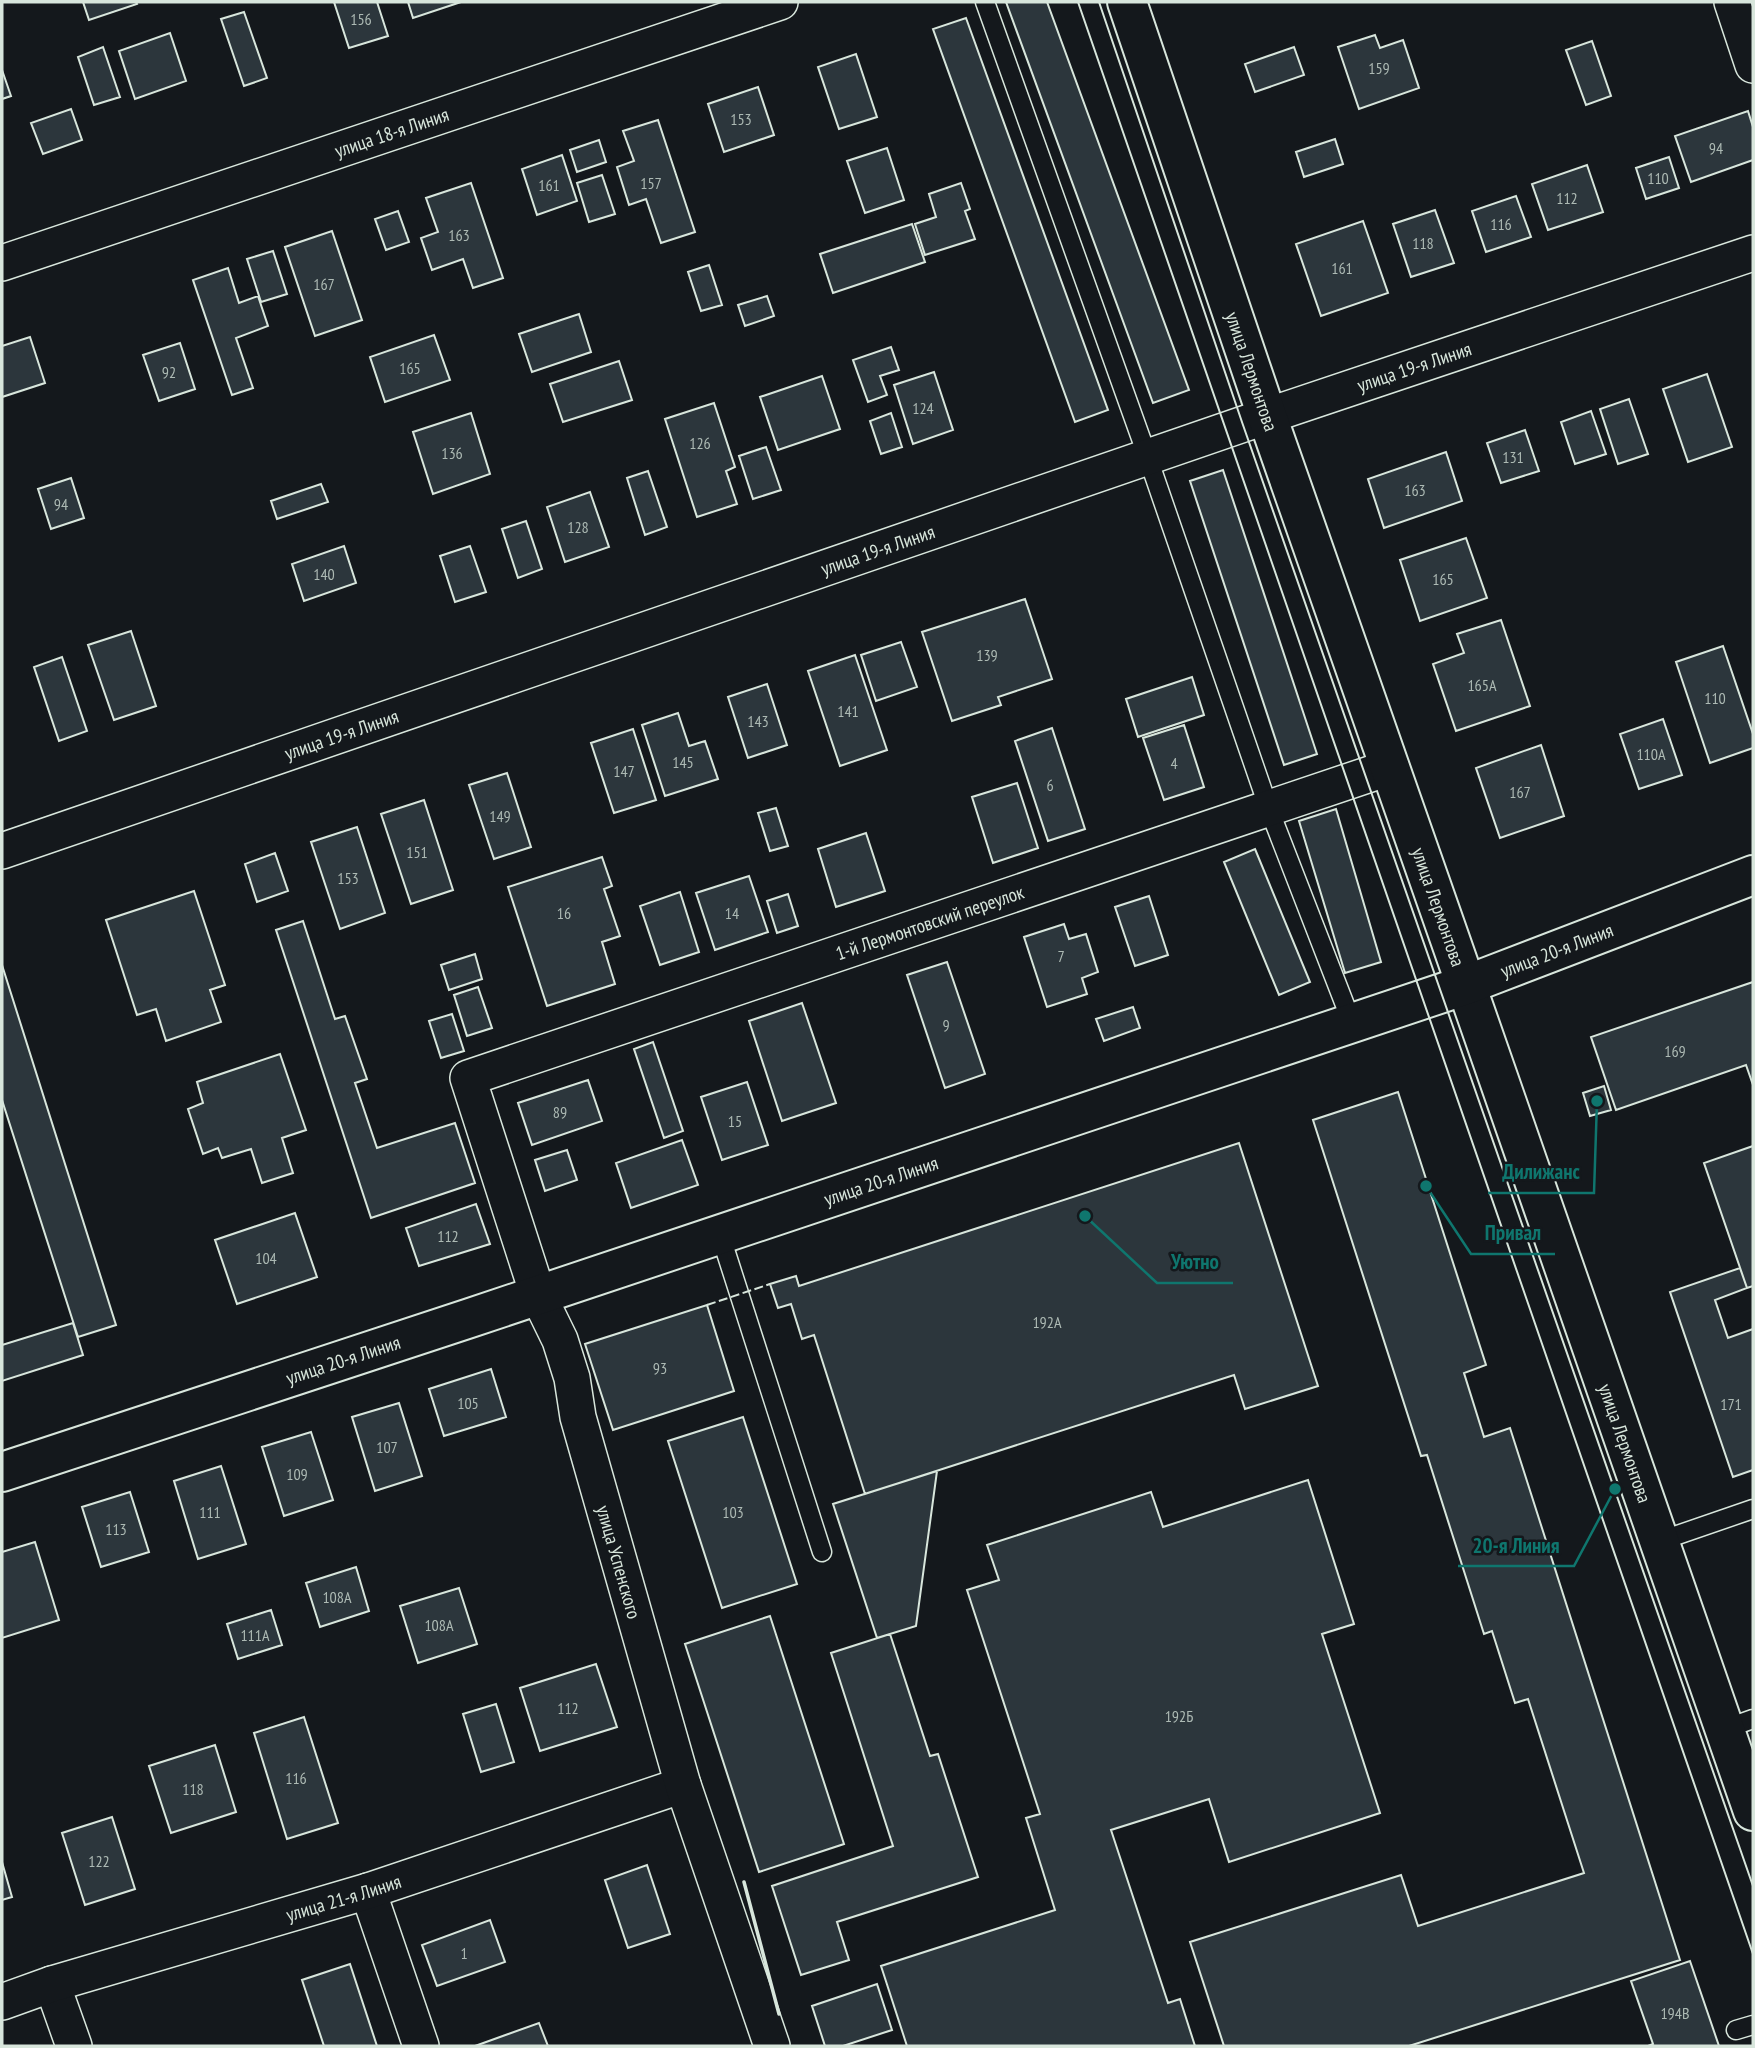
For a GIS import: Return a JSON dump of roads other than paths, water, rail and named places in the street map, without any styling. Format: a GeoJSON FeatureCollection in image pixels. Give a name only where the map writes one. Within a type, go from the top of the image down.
{"type":"FeatureCollection","features":[{"type":"Feature","properties":{"kind":"main road","name":"улица Лермонтова"},"geometry":{"type":"LineString","coordinates":[[1127,2],[1267,416],[1660,1541],[1739,1724],[1753,1811]]}},
{"type":"Feature","properties":{"kind":"main road","name":"улица 20-я Линия"},"geometry":{"type":"LineString","coordinates":[[2,1472],[1466,985],[1753,875]]}},
{"type":"Feature","properties":{"kind":"street","name":"улица 18-я Линия"},"geometry":{"type":"LineString","coordinates":[[2,263],[780,2]]}},
{"type":"Feature","properties":{"kind":"street"},"geometry":{"type":"LineString","coordinates":[[1732,2],[1753,65]]}},
{"type":"Feature","properties":{"kind":"street","name":"улица 19-я Линия"},"geometry":{"type":"LineString","coordinates":[[2,851],[1267,416],[1753,253]]}},
{"type":"Feature","properties":{"kind":"street","name":"1-й Лермонтовский переулок"},"geometry":{"type":"LineString","coordinates":[[468,1078],[1391,767]]}},
{"type":"Feature","properties":{"kind":"street","name":"улица Успенского"},"geometry":{"type":"LineString","coordinates":[[468,1078],[538,1295],[560,1340],[572,1378],[578,1418],[683,1784],[772,2046]]}},
{"type":"Feature","properties":{"kind":"street","name":"улица 21-я Линия"},"geometry":{"type":"LineString","coordinates":[[2,2002],[52,1984],[368,1891],[683,1784]]}},
{"type":"Feature","properties":{"kind":"street"},"geometry":{"type":"LineString","coordinates":[[368,1891],[421,2046]]}},
{"type":"Feature","properties":{"kind":"street"},"geometry":{"type":"LineString","coordinates":[[52,1984],[74,2046]]}},
{"type":"Feature","properties":{"kind":"lane"},"geometry":{"type":"LineString","coordinates":[[985,2],[1148,458],[1269,809],[1352,1023]]}},
{"type":"Feature","properties":{"kind":"lane"},"geometry":{"type":"LineString","coordinates":[[720,1234],[822,1552]]}},
{"type":"Feature","properties":{"kind":"lane"},"geometry":{"type":"LineString","coordinates":[[1660,1541],[1753,1509]]}},
{"type":"Feature","properties":{"kind":"lane"},"geometry":{"type":"LineString","coordinates":[[1736,2031],[1753,2025]]}},
{"type":"Feature","properties":{"kind":"tram line"},"geometry":{"type":"LineString","coordinates":[[1078,2],[1753,1954]]}},
{"type":"Feature","properties":{"kind":"tram line"},"geometry":{"type":"LineString","coordinates":[[1099,2],[1243,425],[1753,1886]]}},
{"type":"Feature","properties":{"kind":"place","name":"Дилижанс"},"geometry":{"type":"Point","coordinates":[1597,1101]}},
{"type":"Feature","properties":{"kind":"place","name":"Привал"},"geometry":{"type":"Point","coordinates":[1426,1186]}},
{"type":"Feature","properties":{"kind":"place","name":"Уютно"},"geometry":{"type":"Point","coordinates":[1085,1216]}},
{"type":"Feature","properties":{"kind":"place","name":"20-я Линия"},"geometry":{"type":"Point","coordinates":[1615,1489]}}]}
